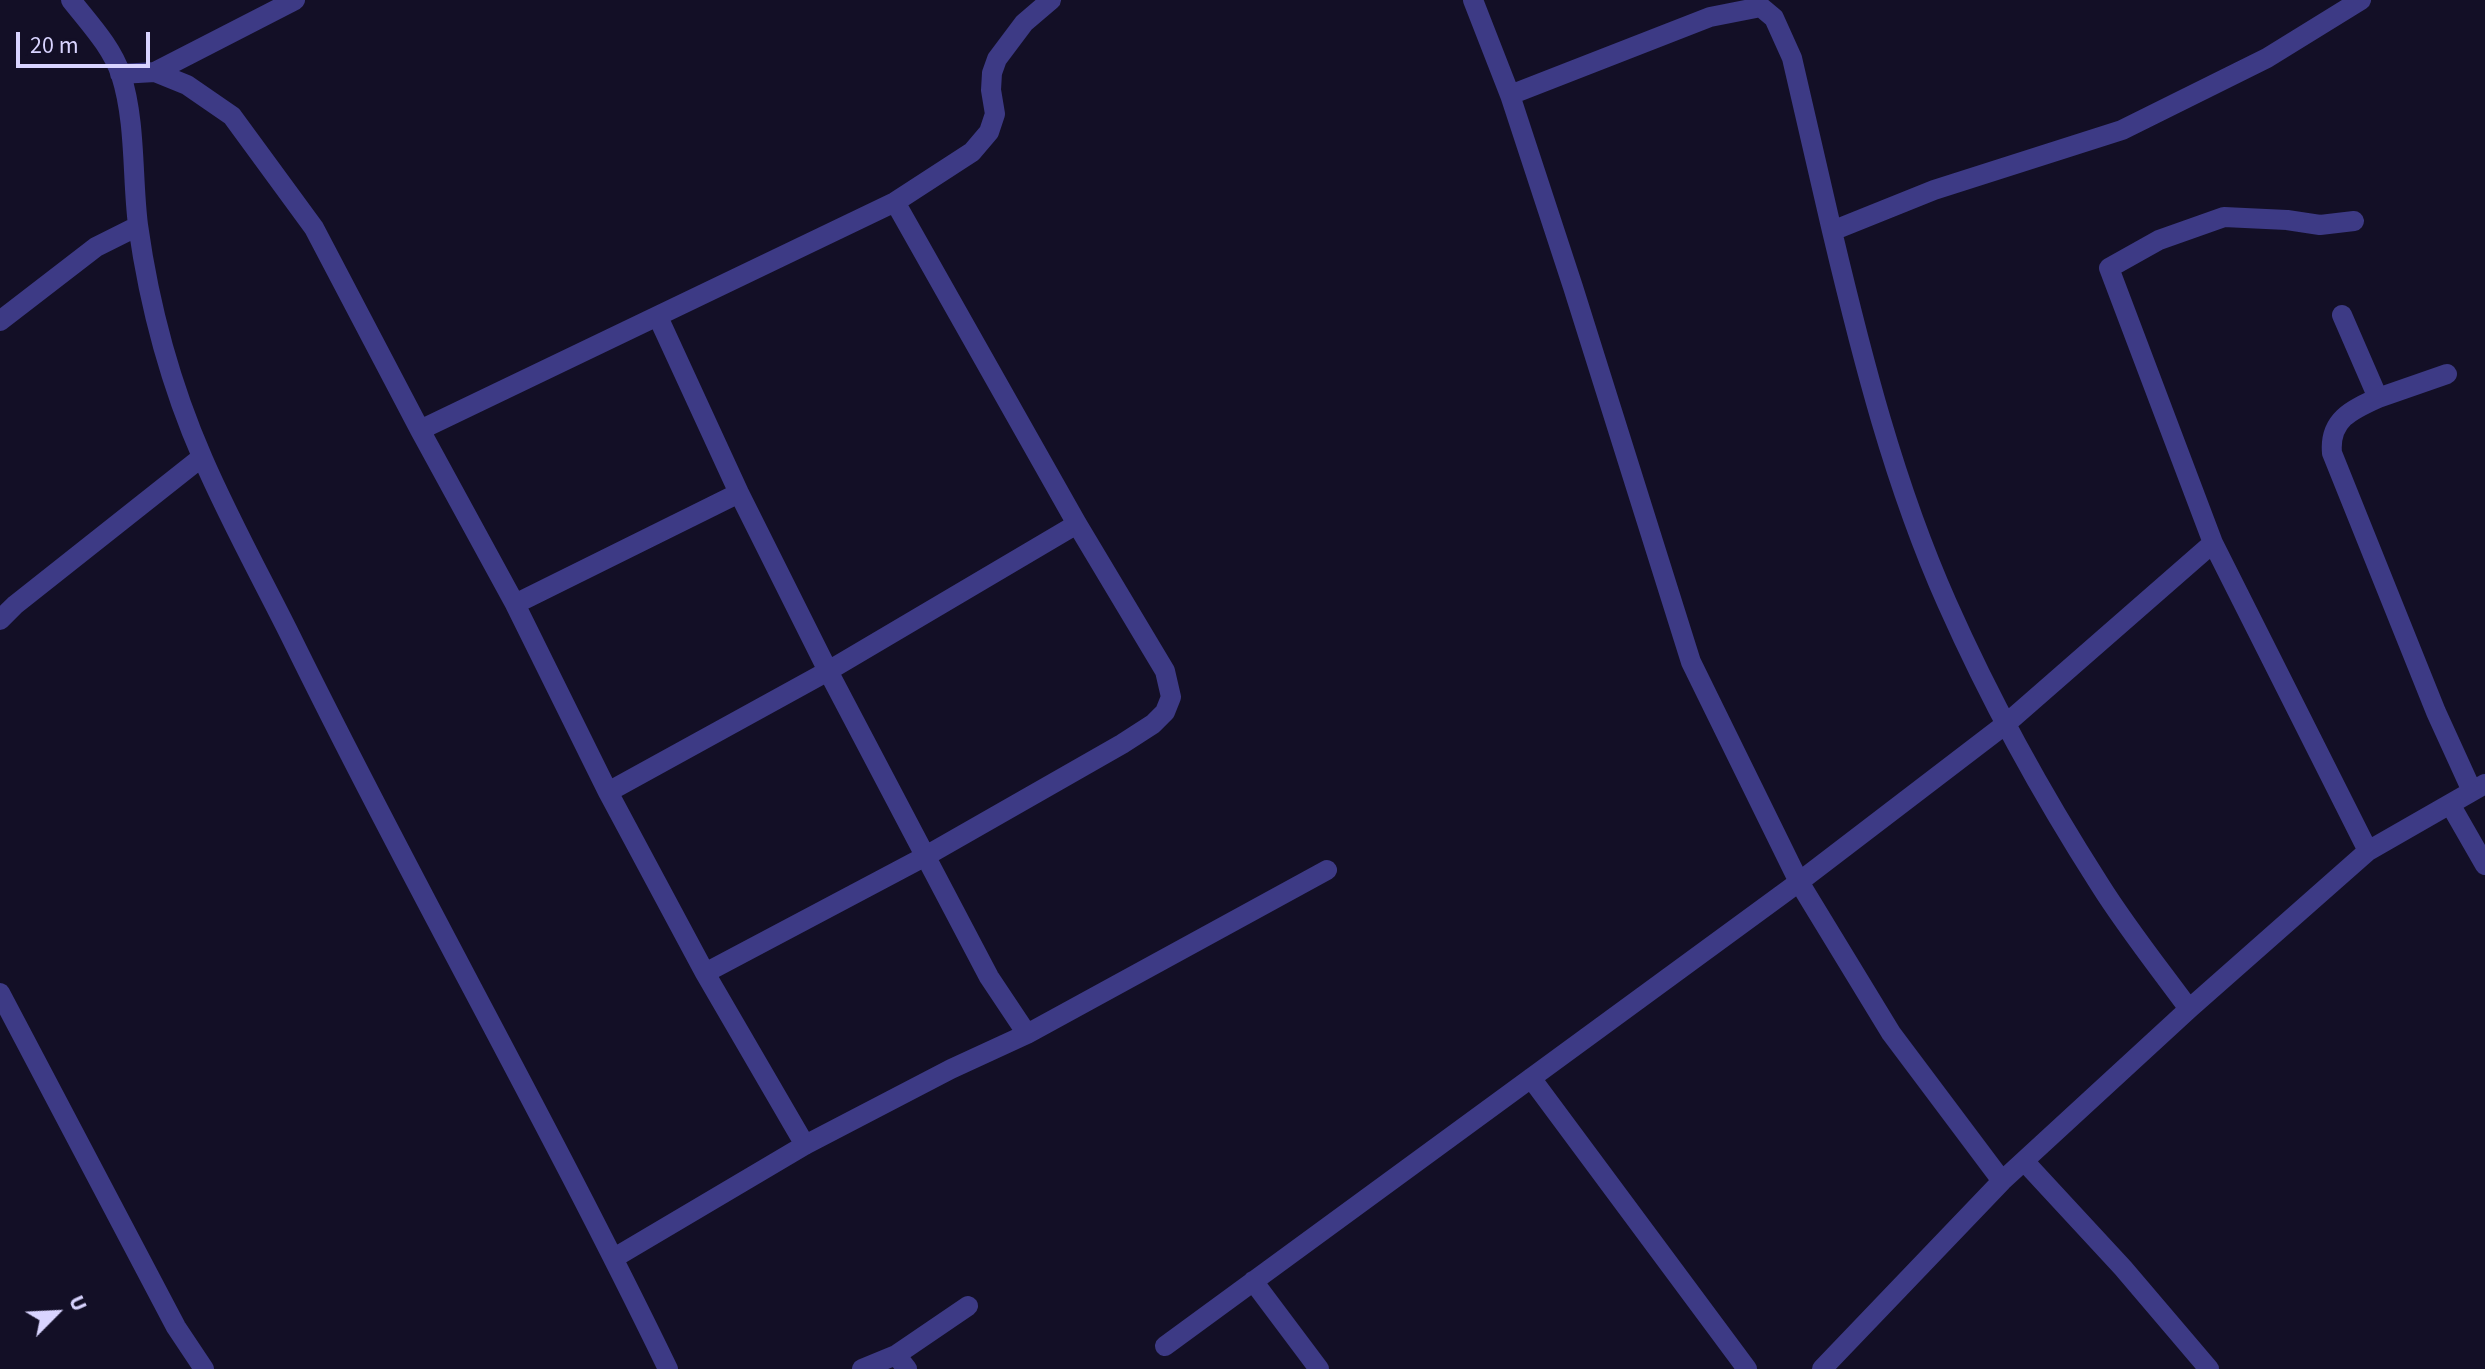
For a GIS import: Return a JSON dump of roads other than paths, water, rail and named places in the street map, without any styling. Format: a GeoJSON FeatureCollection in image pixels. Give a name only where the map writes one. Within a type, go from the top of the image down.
{"type":"FeatureCollection","features":[{"type":"Feature","properties":{"kind":"street"},"geometry":{"type":"LineString","coordinates":[[71,0],[94,29],[120,74],[127,105],[138,226],[169,365],[202,457],[348,754],[614,1258],[668,1369]]}},
{"type":"Feature","properties":{"kind":"street"},"geometry":{"type":"LineString","coordinates":[[120,74],[155,72],[295,0]]}},
{"type":"Feature","properties":{"kind":"street"},"geometry":{"type":"LineString","coordinates":[[420,430],[895,202],[972,152],[989,132],[995,114],[991,81],[997,59],[1024,23],[1051,0]]}},
{"type":"Feature","properties":{"kind":"street"},"geometry":{"type":"LineString","coordinates":[[1473,0],[1510,95],[1691,662],[1799,882],[1891,1033],[2002,1181]]}},
{"type":"Feature","properties":{"kind":"street"},"geometry":{"type":"LineString","coordinates":[[1832,231],[1934,190],[2122,130],[2267,58],[2361,0]]}},
{"type":"Feature","properties":{"kind":"street"},"geometry":{"type":"LineString","coordinates":[[1510,95],[1710,17],[1761,7],[1774,18],[1792,58],[1860,350],[1909,503],[1946,602],[2007,723],[2101,887],[2189,1009]]}},
{"type":"Feature","properties":{"kind":"street"},"geometry":{"type":"LineString","coordinates":[[155,72],[187,85],[232,116],[314,228],[515,604],[608,792],[705,973],[805,1145]]}},
{"type":"Feature","properties":{"kind":"street"},"geometry":{"type":"LineString","coordinates":[[705,973],[924,857],[1122,744],[1165,712],[1171,697],[1165,671],[1077,524],[895,202]]}},
{"type":"Feature","properties":{"kind":"street"},"geometry":{"type":"LineString","coordinates":[[2354,221],[2320,225],[2224,217],[2159,240],[2109,268],[2213,543],[2368,851]]}},
{"type":"Feature","properties":{"kind":"street"},"geometry":{"type":"LineString","coordinates":[[0,321],[96,247],[138,226]]}},
{"type":"Feature","properties":{"kind":"street"},"geometry":{"type":"LineString","coordinates":[[2342,315],[2378,398]]}},
{"type":"Feature","properties":{"kind":"street"},"geometry":{"type":"LineString","coordinates":[[658,317],[739,493],[828,671],[989,977],[1027,1034]]}},
{"type":"Feature","properties":{"kind":"street"},"geometry":{"type":"LineString","coordinates":[[1822,1369],[2002,1181],[2189,1009],[2368,851],[2478,788],[2436,712],[2332,453],[2330,435],[2340,421],[2358,407],[2447,374]]}},
{"type":"Feature","properties":{"kind":"street"},"geometry":{"type":"LineString","coordinates":[[0,620],[202,457]]}},
{"type":"Feature","properties":{"kind":"street"},"geometry":{"type":"LineString","coordinates":[[515,604],[739,493]]}},
{"type":"Feature","properties":{"kind":"street"},"geometry":{"type":"LineString","coordinates":[[608,792],[828,671],[1077,524]]}},
{"type":"Feature","properties":{"kind":"street"},"geometry":{"type":"LineString","coordinates":[[1165,1346],[1799,882],[2007,723],[2213,543]]}},
{"type":"Feature","properties":{"kind":"street"},"geometry":{"type":"LineString","coordinates":[[2450,804],[2485,865]]}},
{"type":"Feature","properties":{"kind":"street"},"geometry":{"type":"LineString","coordinates":[[614,1258],[805,1145],[951,1069],[1027,1034],[1327,870]]}},
{"type":"Feature","properties":{"kind":"street"},"geometry":{"type":"LineString","coordinates":[[0,993],[176,1327],[204,1369]]}},
{"type":"Feature","properties":{"kind":"street"},"geometry":{"type":"LineString","coordinates":[[1531,1078],[1747,1369]]}},
{"type":"Feature","properties":{"kind":"street"},"geometry":{"type":"LineString","coordinates":[[2024,1161],[2123,1268],[2209,1369]]}},
{"type":"Feature","properties":{"kind":"street"},"geometry":{"type":"LineString","coordinates":[[1253,1281],[1319,1369]]}},
{"type":"Feature","properties":{"kind":"street"},"geometry":{"type":"LineString","coordinates":[[862,1369],[902,1362],[968,1306]]}}]}
